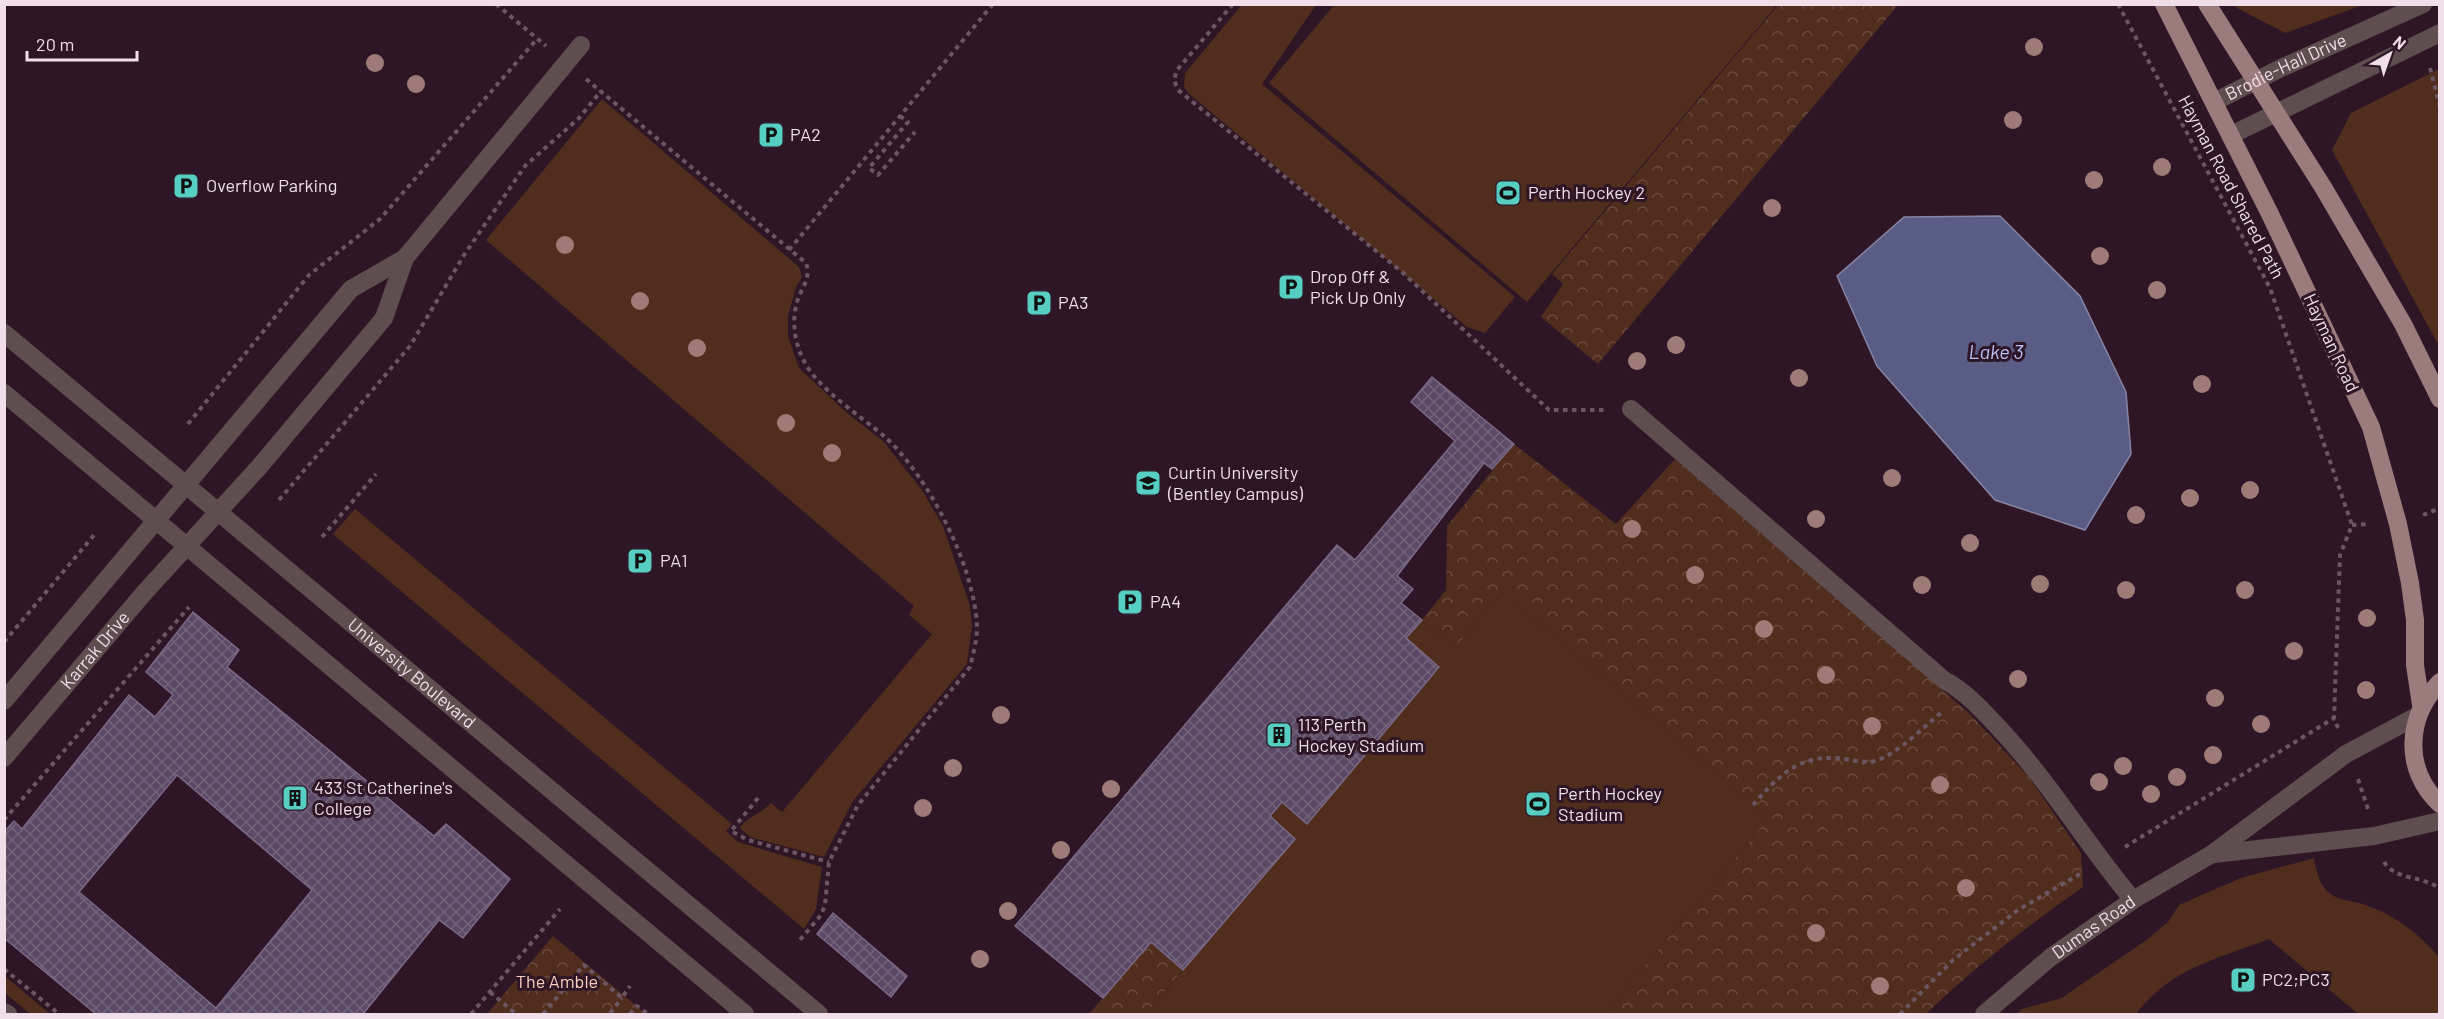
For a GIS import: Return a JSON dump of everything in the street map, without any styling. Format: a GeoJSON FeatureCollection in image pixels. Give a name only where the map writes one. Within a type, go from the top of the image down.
{"type":"FeatureCollection","features":[{"type":"Feature","properties":{"kind":"main road","name":"Hayman Road"},"geometry":{"type":"LineString","coordinates":[[2164,4],[2231,135],[2371,427],[2398,524],[2408,571],[2419,710],[2412,738],[2414,762],[2423,784],[2439,804]]}},
{"type":"Feature","properties":{"kind":"main road"},"geometry":{"type":"LineString","coordinates":[[2207,4],[2323,188],[2403,324],[2439,399]]}},
{"type":"Feature","properties":{"kind":"main road"},"geometry":{"type":"LineString","coordinates":[[2419,710],[2439,682]]}},
{"type":"Feature","properties":{"kind":"street","name":"Brodie-Hall Drive"},"geometry":{"type":"LineString","coordinates":[[2214,102],[2423,4]]}},
{"type":"Feature","properties":{"kind":"street","name":"Brodie-Hall Drive"},"geometry":{"type":"LineString","coordinates":[[2231,135],[2439,33]]}},
{"type":"Feature","properties":{"kind":"street"},"geometry":{"type":"LineString","coordinates":[[405,258],[581,45]]}},
{"type":"Feature","properties":{"kind":"street","name":"Karrak Drive"},"geometry":{"type":"LineString","coordinates":[[4,701],[351,289],[405,258]]}},
{"type":"Feature","properties":{"kind":"street","name":"Karrak Drive"},"geometry":{"type":"LineString","coordinates":[[4,758],[384,318],[405,258]]}},
{"type":"Feature","properties":{"kind":"street","name":"University Boulevard"},"geometry":{"type":"LineString","coordinates":[[4,333],[819,1014]]}},
{"type":"Feature","properties":{"kind":"street"},"geometry":{"type":"LineString","coordinates":[[4,393],[746,1014]]}},
{"type":"Feature","properties":{"kind":"street"},"geometry":{"type":"LineString","coordinates":[[1631,409],[1944,680],[1965,691],[2057,796],[2101,862],[2133,900]]}},
{"type":"Feature","properties":{"kind":"street","name":"Dumas Road"},"geometry":{"type":"LineString","coordinates":[[1984,1014],[2051,957],[2133,900],[2212,854],[2346,754],[2419,710]]}},
{"type":"Feature","properties":{"kind":"street","name":"Dumas Road"},"geometry":{"type":"LineString","coordinates":[[2212,854],[2374,836],[2439,821]]}},
{"type":"Feature","properties":{"kind":"path"},"geometry":{"type":"LineString","coordinates":[[496,4],[806,264],[807,281],[796,304],[794,322],[803,361],[818,380],[901,453],[927,486],[946,524],[961,563],[977,626],[975,648],[965,676],[858,805],[829,862],[825,904],[811,929],[800,940]]}},
{"type":"Feature","properties":{"kind":"path"},"geometry":{"type":"LineString","coordinates":[[789,250],[993,4]]}},
{"type":"Feature","properties":{"kind":"path"},"geometry":{"type":"LineString","coordinates":[[1233,4],[1177,70],[1174,80],[1178,90],[1402,272],[1548,410],[1631,409]]}},
{"type":"Feature","properties":{"kind":"path","name":"Hayman Road Shared Path"},"geometry":{"type":"LineString","coordinates":[[2118,4],[2270,288],[2352,525],[2340,555],[2334,718]]}},
{"type":"Feature","properties":{"kind":"path"},"geometry":{"type":"LineString","coordinates":[[188,424],[309,275],[380,219],[537,39]]}},
{"type":"Feature","properties":{"kind":"path"},"geometry":{"type":"LineString","coordinates":[[279,500],[410,346],[464,255],[525,166],[579,118],[601,91]]}},
{"type":"Feature","properties":{"kind":"path"},"geometry":{"type":"LineString","coordinates":[[900,116],[908,123],[869,168],[878,176],[915,132]]}},
{"type":"Feature","properties":{"kind":"path"},"geometry":{"type":"LineString","coordinates":[[322,537],[376,474]]}},
{"type":"Feature","properties":{"kind":"path"},"geometry":{"type":"LineString","coordinates":[[4,642],[95,534]]}},
{"type":"Feature","properties":{"kind":"path"},"geometry":{"type":"LineString","coordinates":[[4,820],[189,607]]}},
{"type":"Feature","properties":{"kind":"path"},"geometry":{"type":"LineString","coordinates":[[1753,805],[1779,776],[1799,763],[1829,758],[1876,761],[1920,733],[1965,691]]}},
{"type":"Feature","properties":{"kind":"path"},"geometry":{"type":"LineString","coordinates":[[758,798],[731,831],[748,840],[829,862]]}},
{"type":"Feature","properties":{"kind":"path"},"geometry":{"type":"LineString","coordinates":[[471,1014],[560,909]]}},
{"type":"Feature","properties":{"kind":"path"},"geometry":{"type":"LineString","coordinates":[[543,1014],[584,964],[622,998]]}},
{"type":"Feature","properties":{"kind":"path"},"geometry":{"type":"LineString","coordinates":[[4,969],[59,1014]]}},
{"type":"Feature","properties":{"kind":"path"},"geometry":{"type":"LineString","coordinates":[[610,1013],[630,986]]}},
{"type":"Feature","properties":{"kind":"path"},"geometry":{"type":"LineString","coordinates":[[490,992],[516,1014]]}},
{"type":"Feature","properties":{"kind":"path"},"geometry":{"type":"LineString","coordinates":[[630,1014],[637,1006],[648,1014]]}},
{"type":"Feature","properties":{"kind":"green space","name":"Perth Hockey 2"},"geometry":{"type":"Polygon","coordinates":[[[1335,4],[1777,5],[1527,302],[1269,83],[1335,4]]]}},
{"type":"Feature","properties":{"kind":"green space"},"geometry":{"type":"Polygon","coordinates":[[[1779,4],[1898,5],[1598,364],[1541,317],[1563,284],[1552,274],[1779,4]]]}},
{"type":"Feature","properties":{"kind":"green space"},"geometry":{"type":"Polygon","coordinates":[[[1242,5],[1316,5],[1262,84],[1515,297],[1485,333],[1467,327],[1187,92],[1184,86],[1185,73],[1242,5]]]}},
{"type":"Feature","properties":{"kind":"green space"},"geometry":{"type":"Polygon","coordinates":[[[2234,5],[2363,5],[2285,33],[2234,5]]]}},
{"type":"Feature","properties":{"kind":"green space"},"geometry":{"type":"Polygon","coordinates":[[[2439,69],[2439,346],[2332,150],[2351,113],[2439,69]]]}},
{"type":"Feature","properties":{"kind":"green space"},"geometry":{"type":"Polygon","coordinates":[[[602,99],[799,267],[802,277],[796,287],[788,316],[788,336],[799,368],[847,413],[883,441],[922,490],[943,526],[970,606],[972,626],[967,664],[853,801],[824,857],[750,837],[740,828],[771,803],[782,812],[932,634],[909,615],[914,606],[486,240],[602,99]]]}},
{"type":"Feature","properties":{"kind":"green space"},"geometry":{"type":"Polygon","coordinates":[[[1514,444],[1616,524],[1675,459],[1969,713],[2029,777],[2081,853],[2083,887],[2002,948],[1926,1014],[1604,1014],[1769,818],[1502,592],[1455,648],[1422,620],[1446,590],[1447,526],[1514,444]]]}},
{"type":"Feature","properties":{"kind":"green space"},"geometry":{"type":"Polygon","coordinates":[[[355,509],[732,824],[726,831],[738,842],[822,867],[816,909],[804,929],[333,534],[355,509]]]}},
{"type":"Feature","properties":{"kind":"green space","name":"Perth Hockey Stadium"},"geometry":{"type":"Polygon","coordinates":[[[1502,592],[1769,818],[1604,1014],[1146,1014],[1295,839],[1270,816],[1282,803],[1307,823],[1439,668],[1406,638],[1422,620],[1455,648],[1502,592]]]}},
{"type":"Feature","properties":{"kind":"green space"},"geometry":{"type":"Polygon","coordinates":[[[2314,858],[2320,881],[2331,895],[2383,912],[2422,939],[2439,957],[2439,1014],[2358,1014],[2269,939],[2213,959],[2180,975],[2150,998],[2136,1014],[2016,1014],[2022,1009],[2062,998],[2148,939],[2168,922],[2179,905],[2241,878],[2314,858]]]}},
{"type":"Feature","properties":{"kind":"green space","name":"The Amble"},"geometry":{"type":"Polygon","coordinates":[[[553,936],[646,1014],[487,1014],[553,936]]]}},
{"type":"Feature","properties":{"kind":"green space"},"geometry":{"type":"Polygon","coordinates":[[[1151,942],[1183,970],[1146,1014],[1089,1014],[1151,942]]]}},
{"type":"Feature","properties":{"kind":"green space"},"geometry":{"type":"Polygon","coordinates":[[[5,976],[50,1014],[30,1014],[5,993],[5,976]]]}},
{"type":"Feature","properties":{"kind":"water","name":"Lake 3"},"geometry":{"type":"Polygon","coordinates":[[[2000,216],[2080,296],[2126,392],[2131,454],[2085,530],[1995,500],[1877,366],[1837,276],[1904,217],[2000,216]]]}},
{"type":"Feature","properties":{"kind":"building","name":"113 Perth Hockey Stadium"},"geometry":{"type":"Polygon","coordinates":[[[1432,377],[1514,444],[1492,469],[1484,463],[1397,576],[1413,589],[1401,603],[1422,620],[1406,638],[1439,667],[1307,824],[1282,802],[1270,816],[1295,839],[1183,970],[1151,942],[1103,998],[1015,926],[1337,545],[1355,560],[1455,441],[1411,402],[1432,377]]]}},
{"type":"Feature","properties":{"kind":"building","name":"433 St Catherine's College"},"geometry":{"type":"Polygon","coordinates":[[[193,612],[239,650],[227,667],[434,836],[446,824],[510,879],[463,938],[439,920],[363,1014],[96,1014],[4,938],[4,832],[14,821],[22,829],[129,695],[155,717],[173,695],[146,672],[193,612]],[[177,775],[79,892],[216,1008],[312,890],[177,775]]]}},
{"type":"Feature","properties":{"kind":"building"},"geometry":{"type":"Polygon","coordinates":[[[833,913],[907,976],[891,997],[817,934],[833,913]]]}},
{"type":"Feature","properties":{"kind":"place","name":"PA2"},"geometry":{"type":"Point","coordinates":[771,135]}},
{"type":"Feature","properties":{"kind":"place","name":"Overflow Parking"},"geometry":{"type":"Point","coordinates":[186,186]}},
{"type":"Feature","properties":{"kind":"place","name":"Perth Hockey 2"},"geometry":{"type":"Point","coordinates":[1508,193]}},
{"type":"Feature","properties":{"kind":"place","name":"Drop Off & Pick Up Only"},"geometry":{"type":"Point","coordinates":[1291,287]}},
{"type":"Feature","properties":{"kind":"place","name":"PA3"},"geometry":{"type":"Point","coordinates":[1039,303]}},
{"type":"Feature","properties":{"kind":"place","name":"Curtin University (Bentley Campus)"},"geometry":{"type":"Point","coordinates":[1148,483]}},
{"type":"Feature","properties":{"kind":"place","name":"PA1"},"geometry":{"type":"Point","coordinates":[640,561]}},
{"type":"Feature","properties":{"kind":"place","name":"PA4"},"geometry":{"type":"Point","coordinates":[1130,602]}},
{"type":"Feature","properties":{"kind":"place","name":"113 Perth Hockey Stadium"},"geometry":{"type":"Point","coordinates":[1279,735]}},
{"type":"Feature","properties":{"kind":"place","name":"433 St Catherine's College"},"geometry":{"type":"Point","coordinates":[295,798]}},
{"type":"Feature","properties":{"kind":"place","name":"Perth Hockey Stadium"},"geometry":{"type":"Point","coordinates":[1538,804]}},
{"type":"Feature","properties":{"kind":"place","name":"PC2;PC3"},"geometry":{"type":"Point","coordinates":[2243,980]}}]}
